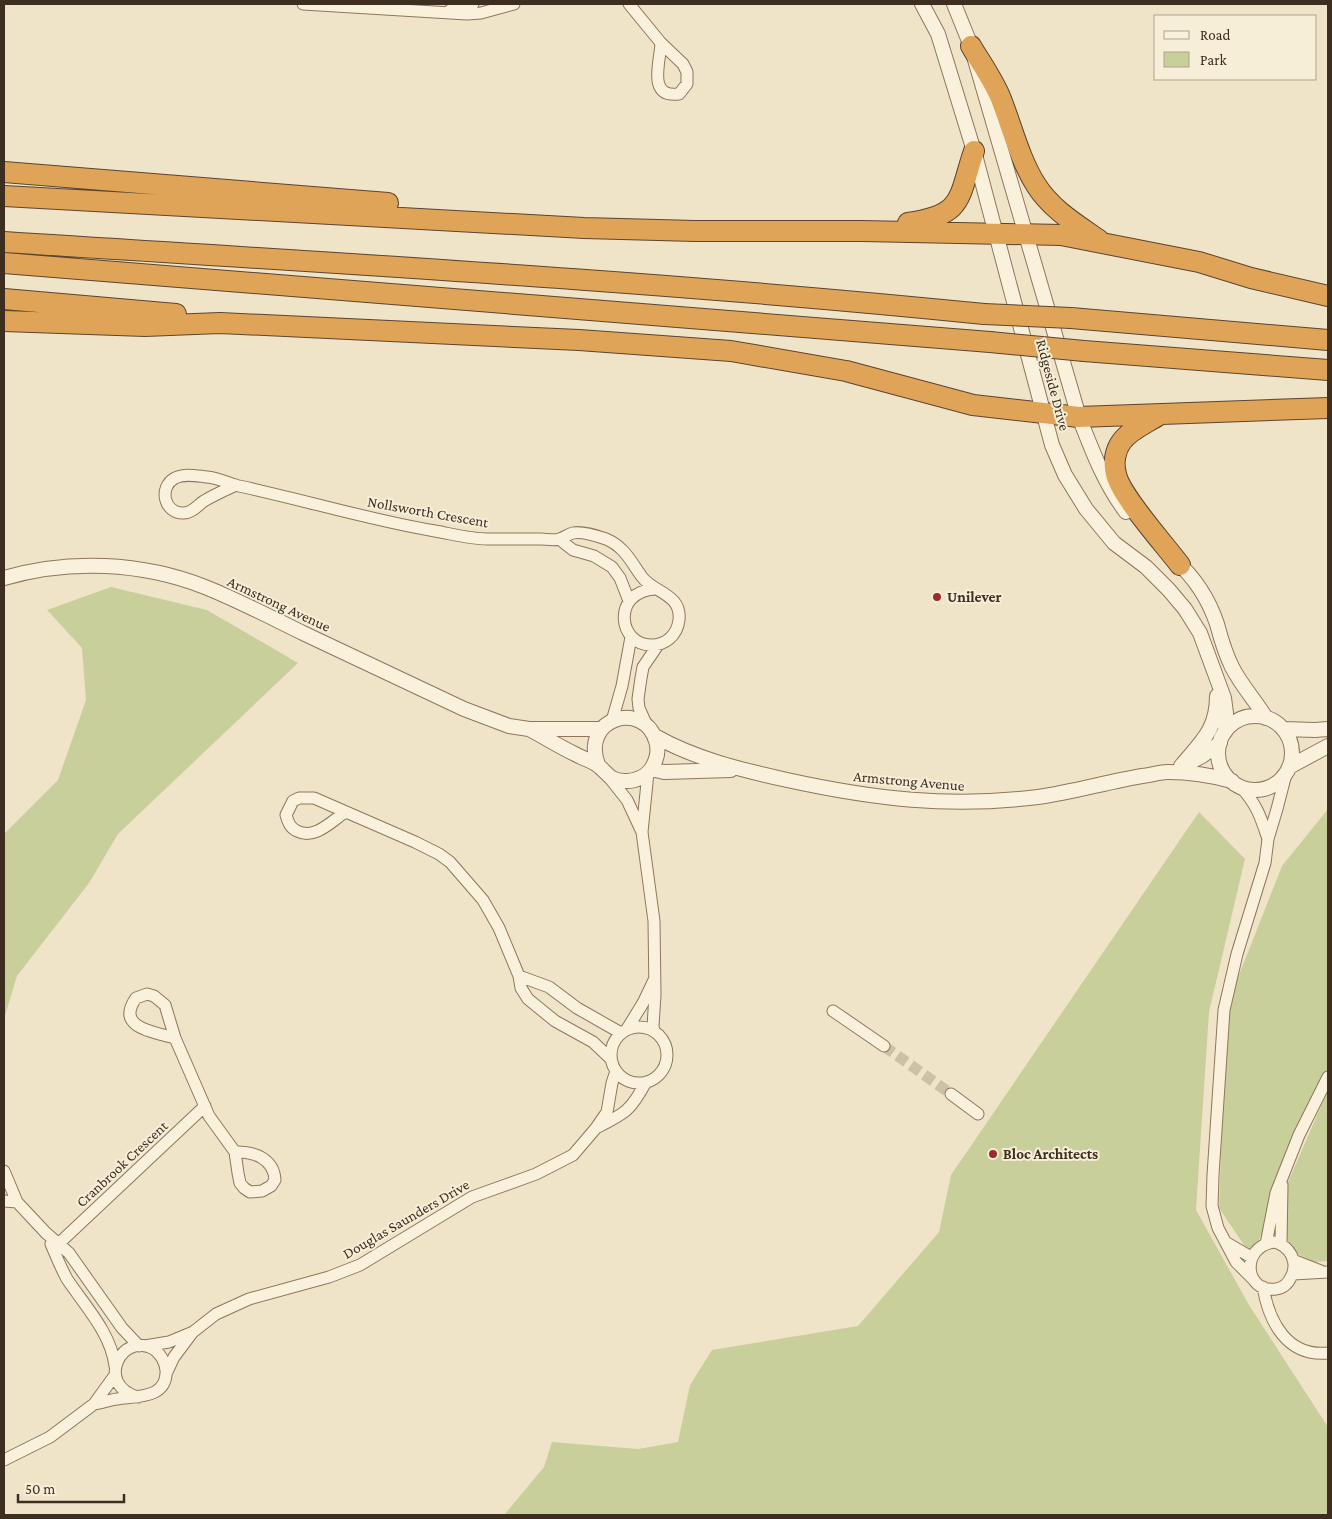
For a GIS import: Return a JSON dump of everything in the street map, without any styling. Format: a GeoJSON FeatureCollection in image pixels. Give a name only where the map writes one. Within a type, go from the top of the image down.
{"type":"FeatureCollection","features":[{"type":"Feature","properties":{"kind":"highway"},"geometry":{"type":"LineString","coordinates":[[972,46],[1000,97],[1021,152],[1036,184],[1052,204],[1069,219],[1104,243]]}},
{"type":"Feature","properties":{"kind":"highway"},"geometry":{"type":"LineString","coordinates":[[862,231],[927,220],[949,211],[960,197],[974,151]]}},
{"type":"Feature","properties":{"kind":"highway"},"geometry":{"type":"LineString","coordinates":[[4,172],[488,211],[584,228]]}},
{"type":"Feature","properties":{"kind":"highway"},"geometry":{"type":"LineString","coordinates":[[4,196],[584,228],[1061,235],[1199,262],[1251,278],[1328,296]]}},
{"type":"Feature","properties":{"kind":"highway"},"geometry":{"type":"LineString","coordinates":[[4,242],[794,295],[984,314],[1071,318],[1328,340]]}},
{"type":"Feature","properties":{"kind":"highway"},"geometry":{"type":"LineString","coordinates":[[4,263],[1328,370]]}},
{"type":"Feature","properties":{"kind":"highway"},"geometry":{"type":"LineString","coordinates":[[4,298],[176,314],[220,323]]}},
{"type":"Feature","properties":{"kind":"highway"},"geometry":{"type":"LineString","coordinates":[[4,321],[145,326],[220,323],[578,340],[731,352],[846,371],[973,405],[1079,417],[1328,408]]}},
{"type":"Feature","properties":{"kind":"highway"},"geometry":{"type":"LineString","coordinates":[[1161,414],[1127,435],[1121,442],[1116,452],[1116,475],[1124,493],[1180,564]]}},
{"type":"Feature","properties":{"kind":"street"},"geometry":{"type":"LineString","coordinates":[[303,4],[481,14],[514,4]]}},
{"type":"Feature","properties":{"kind":"street"},"geometry":{"type":"LineString","coordinates":[[443,12],[473,4]]}},
{"type":"Feature","properties":{"kind":"street"},"geometry":{"type":"LineString","coordinates":[[630,4],[661,43]]}},
{"type":"Feature","properties":{"kind":"street","name":"Ridgeside Drive"},"geometry":{"type":"LineString","coordinates":[[922,4],[938,34],[974,151],[1052,445],[1065,475],[1086,508],[1114,543],[1146,567],[1185,609],[1200,633],[1224,698],[1226,713],[1222,738]]}},
{"type":"Feature","properties":{"kind":"street","name":"Ridgeside Drive"},"geometry":{"type":"LineString","coordinates":[[954,4],[972,46],[1079,417],[1096,459],[1113,493],[1125,511],[1180,564],[1205,597],[1216,623],[1222,645],[1233,669],[1266,718]]}},
{"type":"Feature","properties":{"kind":"street","name":"Nollsworth Crescent"},"geometry":{"type":"LineString","coordinates":[[236,485],[186,513],[171,508],[164,495],[165,488],[169,482],[184,475],[218,478],[236,485],[412,527],[484,539],[559,539],[575,533],[586,534],[607,540],[624,551],[642,577],[655,589]]}},
{"type":"Feature","properties":{"kind":"street"},"geometry":{"type":"LineString","coordinates":[[559,539],[573,550],[594,556],[612,567],[620,578],[629,601]]}},
{"type":"Feature","properties":{"kind":"street","name":"Armstrong Avenue"},"geometry":{"type":"LineString","coordinates":[[4,578],[57,568],[102,566],[153,572],[204,587],[495,722],[528,729],[607,725]]}},
{"type":"Feature","properties":{"kind":"street"},"geometry":{"type":"LineString","coordinates":[[655,589],[664,592],[672,598],[680,616],[674,634],[667,641],[658,645],[639,643],[631,637],[626,629],[624,619],[629,601],[636,594],[645,590],[655,589]]}},
{"type":"Feature","properties":{"kind":"street"},"geometry":{"type":"LineString","coordinates":[[607,725],[622,686],[631,637]]}},
{"type":"Feature","properties":{"kind":"street"},"geometry":{"type":"LineString","coordinates":[[654,1031],[654,921],[642,832],[650,771],[657,755],[658,745],[639,708],[638,699],[644,667],[658,645]]}},
{"type":"Feature","properties":{"kind":"street"},"geometry":{"type":"LineString","coordinates":[[1181,766],[1206,738],[1216,717],[1218,680]]}},
{"type":"Feature","properties":{"kind":"street"},"geometry":{"type":"LineString","coordinates":[[1268,839],[1259,810],[1225,773],[1220,763],[1222,738],[1239,720],[1248,717],[1266,718],[1275,722],[1283,729],[1292,747],[1292,758],[1268,839],[1265,863],[1237,954],[1224,1010],[1212,1206],[1218,1228],[1236,1262],[1258,1284],[1271,1289],[1282,1287],[1286,1284],[1293,1274],[1293,1260],[1290,1251],[1281,1244],[1266,1244],[1257,1249],[1251,1257],[1250,1273],[1258,1284],[1276,1326],[1286,1339],[1302,1349],[1314,1353],[1328,1353]]}},
{"type":"Feature","properties":{"kind":"street"},"geometry":{"type":"LineString","coordinates":[[642,832],[627,800],[598,765],[594,746],[596,737],[607,725],[621,718],[639,720],[651,731]]}},
{"type":"Feature","properties":{"kind":"street","name":"Armstrong Avenue"},"geometry":{"type":"LineString","coordinates":[[528,729],[598,765]]}},
{"type":"Feature","properties":{"kind":"street"},"geometry":{"type":"LineString","coordinates":[[1283,729],[1328,729]]}},
{"type":"Feature","properties":{"kind":"street","name":"Armstrong Avenue"},"geometry":{"type":"LineString","coordinates":[[651,731],[667,743],[739,770],[850,793],[941,803],[976,803],[1040,797],[1166,772],[1202,756],[1222,738]]}},
{"type":"Feature","properties":{"kind":"street"},"geometry":{"type":"LineString","coordinates":[[1236,783],[1249,789],[1269,788],[1278,783],[1287,771],[1310,754],[1328,746]]}},
{"type":"Feature","properties":{"kind":"street","name":"Armstrong Avenue"},"geometry":{"type":"LineString","coordinates":[[650,771],[739,770]]}},
{"type":"Feature","properties":{"kind":"street"},"geometry":{"type":"LineString","coordinates":[[608,776],[625,782],[641,778],[650,771]]}},
{"type":"Feature","properties":{"kind":"street","name":"Armstrong Avenue"},"geometry":{"type":"LineString","coordinates":[[1166,772],[1193,772],[1236,783]]}},
{"type":"Feature","properties":{"kind":"street"},"geometry":{"type":"LineString","coordinates":[[344,813],[313,834],[295,831],[290,826],[286,815],[293,801],[307,798],[322,801],[344,813],[352,814],[421,844],[450,862],[483,900],[499,928],[519,976],[521,988],[528,999],[555,1022],[593,1042],[611,1059]]}},
{"type":"Feature","properties":{"kind":"street"},"geometry":{"type":"LineString","coordinates":[[519,976],[549,987],[577,1008],[624,1031],[636,1027],[646,1027],[654,1031],[666,1047],[667,1058],[663,1069],[656,1077],[646,1082],[638,1083],[629,1081],[616,1071],[611,1059],[611,1049],[615,1040],[624,1031],[643,1004],[655,979]]}},
{"type":"Feature","properties":{"kind":"street"},"geometry":{"type":"LineString","coordinates":[[175,1038],[135,1025],[130,1019],[129,1011],[136,998],[147,994],[154,996],[159,999],[168,1012],[175,1038],[209,1116],[235,1152]]}},
{"type":"Feature","properties":{"kind":"street"},"geometry":{"type":"LineString","coordinates":[[832,1010],[884,1046]]}},
{"type":"Feature","properties":{"kind":"street","name":"Douglas Saunders Drive"},"geometry":{"type":"LineString","coordinates":[[166,1374],[174,1357],[193,1332],[216,1314],[249,1298],[329,1278],[360,1265],[472,1197],[536,1174],[573,1155],[607,1112],[616,1071]]}},
{"type":"Feature","properties":{"kind":"street"},"geometry":{"type":"LineString","coordinates":[[1266,1244],[1272,1204],[1276,1193],[1299,1135],[1328,1077]]}},
{"type":"Feature","properties":{"kind":"street","name":"Douglas Saunders Drive"},"geometry":{"type":"LineString","coordinates":[[596,1128],[622,1115],[636,1100],[646,1082]]}},
{"type":"Feature","properties":{"kind":"street"},"geometry":{"type":"LineString","coordinates":[[951,1094],[978,1114]]}},
{"type":"Feature","properties":{"kind":"street","name":"Cranbrook Crescent"},"geometry":{"type":"LineString","coordinates":[[56,1246],[205,1106]]}},
{"type":"Feature","properties":{"kind":"street"},"geometry":{"type":"LineString","coordinates":[[4,1172],[17,1202],[56,1246],[66,1276],[108,1340],[114,1356],[118,1383],[122,1390],[138,1397]]}},
{"type":"Feature","properties":{"kind":"street"},"geometry":{"type":"LineString","coordinates":[[1281,1244],[1282,1180]]}},
{"type":"Feature","properties":{"kind":"street"},"geometry":{"type":"LineString","coordinates":[[4,1201],[17,1202]]}},
{"type":"Feature","properties":{"kind":"street"},"geometry":{"type":"LineString","coordinates":[[1227,1243],[1251,1257]]}},
{"type":"Feature","properties":{"kind":"street"},"geometry":{"type":"LineString","coordinates":[[56,1246],[70,1253],[122,1328],[142,1346],[158,1353],[165,1366],[166,1374],[160,1388],[155,1393],[149,1396],[94,1404]]}},
{"type":"Feature","properties":{"kind":"street"},"geometry":{"type":"LineString","coordinates":[[1293,1260],[1326,1272]]}},
{"type":"Feature","properties":{"kind":"street"},"geometry":{"type":"LineString","coordinates":[[1293,1274],[1326,1272]]}},
{"type":"Feature","properties":{"kind":"street","name":"Douglas Saunders Drive"},"geometry":{"type":"LineString","coordinates":[[142,1346],[169,1342],[193,1332]]}},
{"type":"Feature","properties":{"kind":"street"},"geometry":{"type":"LineString","coordinates":[[4,1460],[50,1437],[94,1404],[115,1371],[118,1360],[126,1350],[142,1346]]}},
{"type":"Feature","properties":{"kind":"green space"},"geometry":{"type":"Polygon","coordinates":[[[111,587],[207,610],[298,663],[118,834],[89,883],[17,976],[4,1019],[4,834],[58,780],[86,700],[82,648],[47,610],[111,587]]]}},
{"type":"Feature","properties":{"kind":"green space"},"geometry":{"type":"Polygon","coordinates":[[[1328,809],[1328,1073],[1252,1257],[1219,1208],[1226,1008],[1282,866],[1328,809]]]}},
{"type":"Feature","properties":{"kind":"green space"},"geometry":{"type":"Polygon","coordinates":[[[1199,812],[1245,859],[1209,1012],[1196,1210],[1249,1305],[1328,1427],[1328,1515],[504,1515],[544,1467],[552,1442],[638,1449],[678,1442],[690,1385],[712,1350],[858,1326],[939,1232],[951,1175],[1199,812]]]}},
{"type":"Feature","properties":{"kind":"green space"},"geometry":{"type":"Polygon","coordinates":[[[1328,1090],[1328,1261],[1314,1262],[1294,1252],[1285,1236],[1285,1189],[1328,1090]]]}},
{"type":"Feature","properties":{"kind":"tunnel"},"geometry":{"type":"LineString","coordinates":[[884,1046],[951,1094]]}},
{"type":"Feature","properties":{"kind":"place","name":"Unilever"},"geometry":{"type":"Point","coordinates":[937,597]}},
{"type":"Feature","properties":{"kind":"place","name":"Bloc Architects"},"geometry":{"type":"Point","coordinates":[993,1154]}}]}
